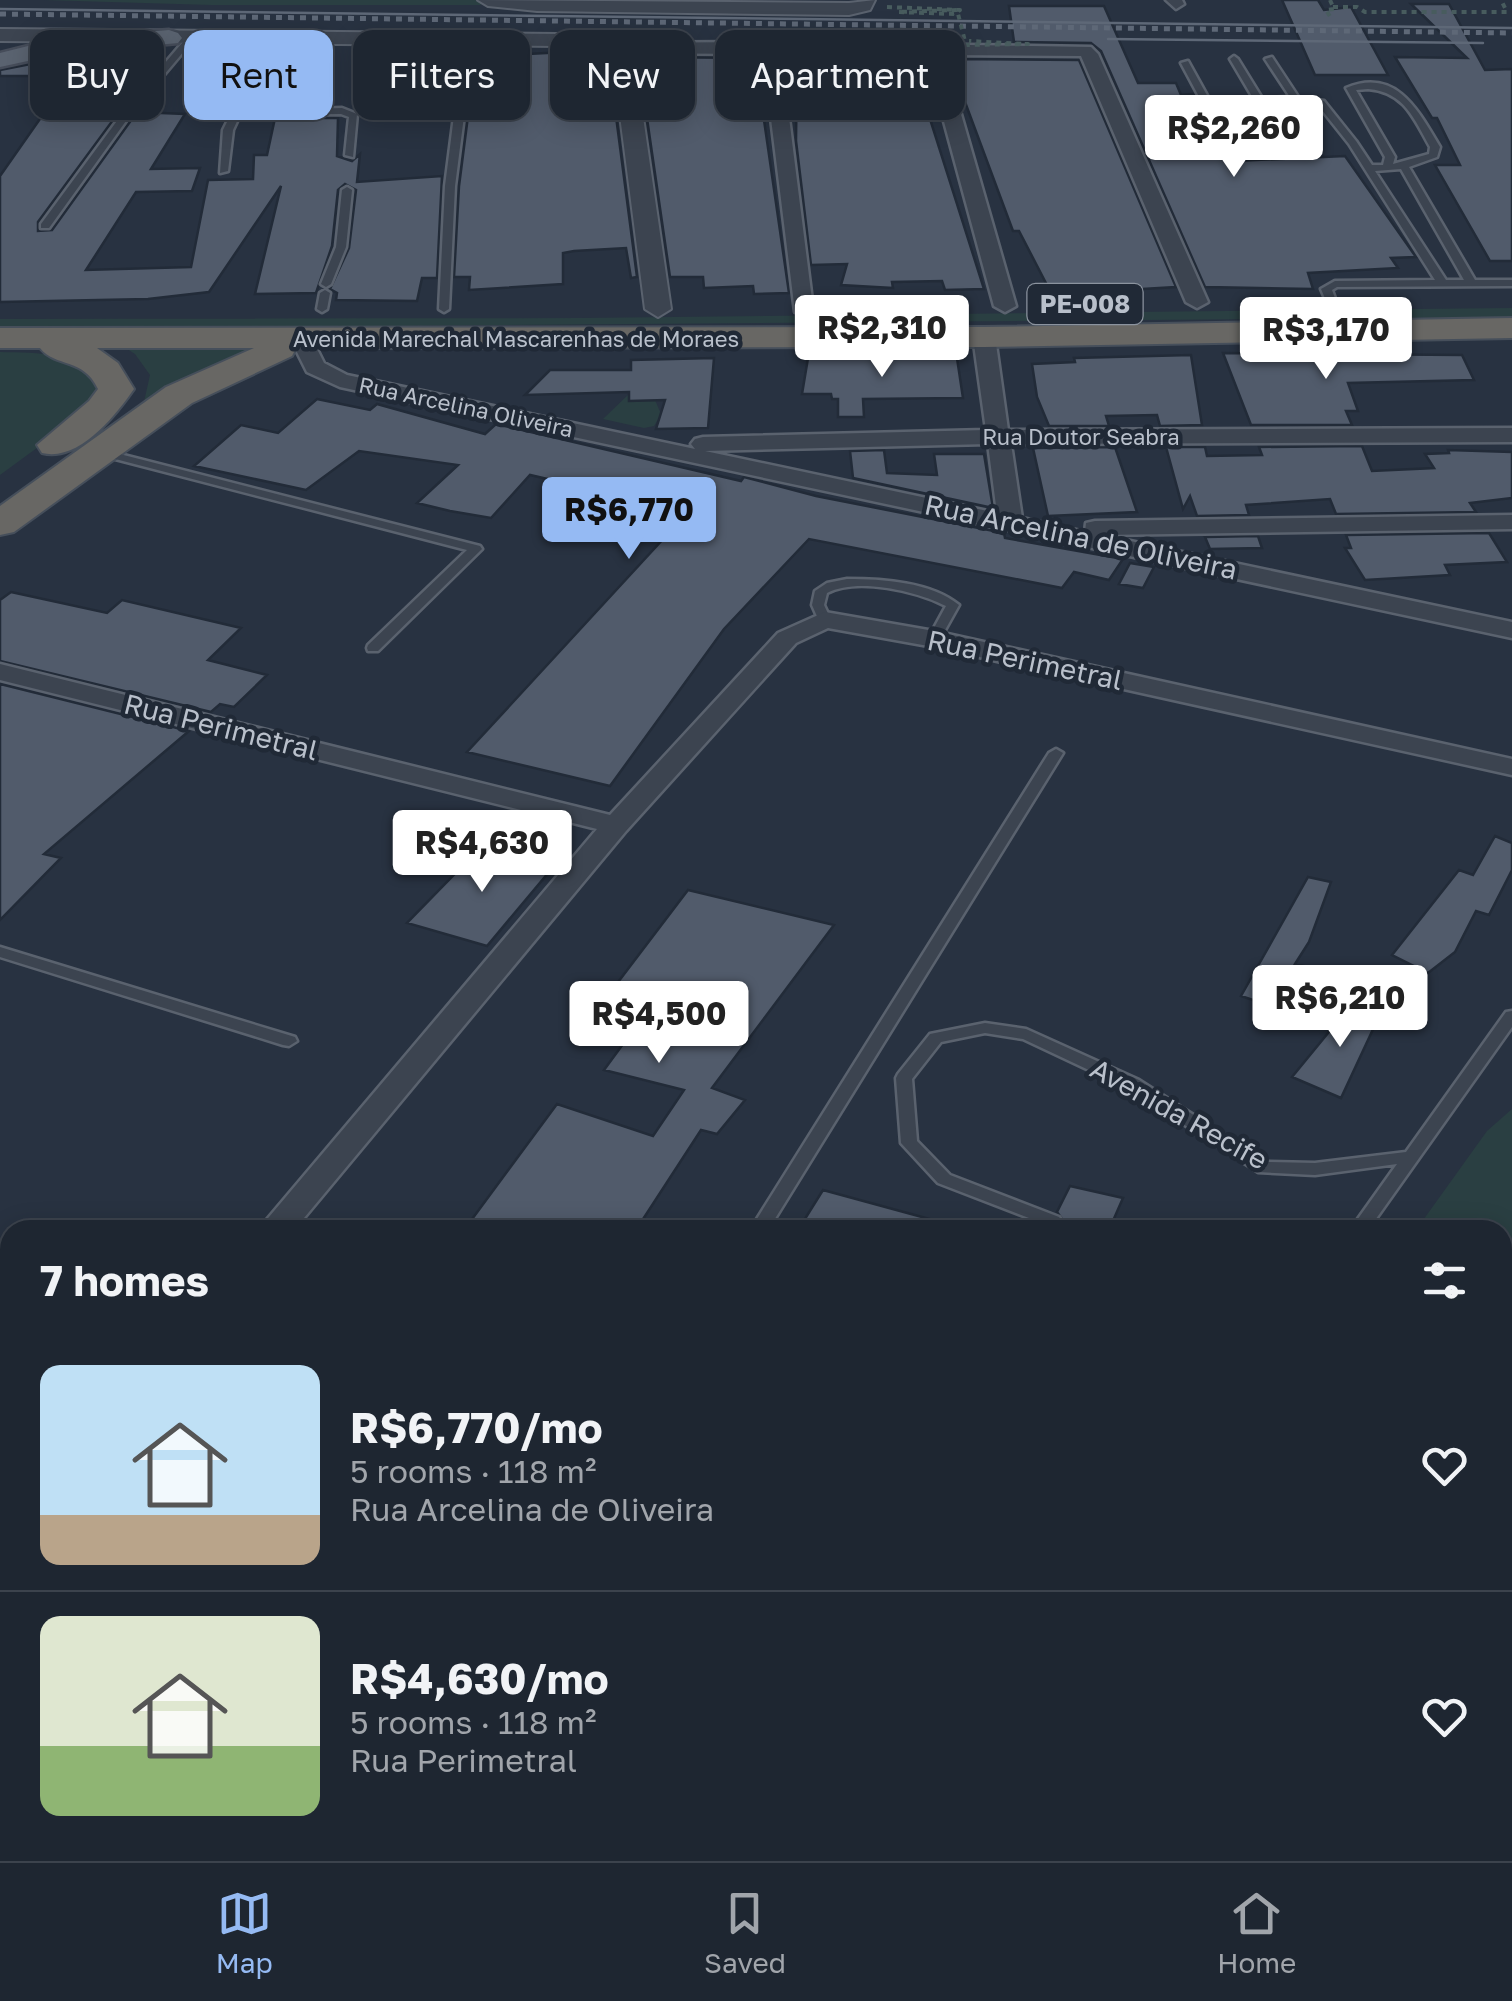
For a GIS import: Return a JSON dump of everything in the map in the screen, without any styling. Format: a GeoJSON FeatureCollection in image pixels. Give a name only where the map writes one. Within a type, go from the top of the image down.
{"type":"FeatureCollection","features":[{"type":"Feature","properties":{"kind":"highway","name":"Avenida Marechal Mascarenhas de Moraes"},"geometry":{"type":"LineString","coordinates":[[6,329],[324,296],[444,309],[802,308],[1331,300],[1454,286],[1512,299]]}},
{"type":"Feature","properties":{"kind":"highway","name":"Avenida Marechal Mascarenhas de Moraes"},"geometry":{"type":"LineString","coordinates":[[6,329],[302,340],[984,337],[1512,328]]}},
{"type":"Feature","properties":{"kind":"highway"},"geometry":{"type":"LineString","coordinates":[[0,486],[102,409],[116,389],[108,368],[87,355],[6,329]]}},
{"type":"Feature","properties":{"kind":"highway"},"geometry":{"type":"LineString","coordinates":[[0,524],[200,383],[302,340]]}},
{"type":"Feature","properties":{"kind":"main road"},"geometry":{"type":"LineString","coordinates":[[1,48],[180,38]]}},
{"type":"Feature","properties":{"kind":"street"},"geometry":{"type":"LineString","coordinates":[[488,0],[504,4],[849,9],[865,2]]}},
{"type":"Feature","properties":{"kind":"street"},"geometry":{"type":"LineString","coordinates":[[333,39],[550,40]]}},
{"type":"Feature","properties":{"kind":"street"},"geometry":{"type":"LineString","coordinates":[[965,48],[1079,49],[1090,54],[1197,302]]}},
{"type":"Feature","properties":{"kind":"street"},"geometry":{"type":"LineString","coordinates":[[631,120],[658,309]]}},
{"type":"Feature","properties":{"kind":"street"},"geometry":{"type":"LineString","coordinates":[[780,120],[802,308]]}},
{"type":"Feature","properties":{"kind":"street"},"geometry":{"type":"LineString","coordinates":[[953,120],[1005,306]]}},
{"type":"Feature","properties":{"kind":"street"},"geometry":{"type":"LineString","coordinates":[[984,337],[1010,522]]}},
{"type":"Feature","properties":{"kind":"street","name":"Rua Arcelina Oliveira"},"geometry":{"type":"LineString","coordinates":[[302,340],[315,367],[340,380],[650,446]]}},
{"type":"Feature","properties":{"kind":"street","name":"Rua Doutor Seabra"},"geometry":{"type":"LineString","coordinates":[[650,446],[998,437],[1512,434]]}},
{"type":"Feature","properties":{"kind":"street","name":"Rua Arcelina de Oliveira"},"geometry":{"type":"LineString","coordinates":[[650,446],[1512,630]]}},
{"type":"Feature","properties":{"kind":"street"},"geometry":{"type":"LineString","coordinates":[[1047,529],[1512,522]]}},
{"type":"Feature","properties":{"kind":"street"},"geometry":{"type":"LineString","coordinates":[[283,1220],[616,825],[787,638],[824,620]]}},
{"type":"Feature","properties":{"kind":"street","name":"Rua Perimetral"},"geometry":{"type":"LineString","coordinates":[[824,620],[934,639],[1512,767]]}},
{"type":"Feature","properties":{"kind":"street","name":"Rua Perimetral"},"geometry":{"type":"LineString","coordinates":[[0,672],[616,825]]}},
{"type":"Feature","properties":{"kind":"lane"},"geometry":{"type":"LineString","coordinates":[[45,226],[180,38]]}},
{"type":"Feature","properties":{"kind":"lane"},"geometry":{"type":"LineString","coordinates":[[1269,59],[1296,100]]}},
{"type":"Feature","properties":{"kind":"lane"},"geometry":{"type":"LineString","coordinates":[[1234,60],[1259,101]]}},
{"type":"Feature","properties":{"kind":"lane"},"geometry":{"type":"LineString","coordinates":[[1185,63],[1206,102],[1320,103],[1454,286]]}},
{"type":"Feature","properties":{"kind":"lane"},"geometry":{"type":"LineString","coordinates":[[1368,168],[1387,168],[1405,168],[1434,155],[1435,146],[1402,94],[1390,87],[1350,88],[1390,158],[1387,168]]}},
{"type":"Feature","properties":{"kind":"lane"},"geometry":{"type":"LineString","coordinates":[[333,112],[354,116],[350,155]]}},
{"type":"Feature","properties":{"kind":"lane"},"geometry":{"type":"LineString","coordinates":[[223,172],[228,130],[233,120]]}},
{"type":"Feature","properties":{"kind":"lane"},"geometry":{"type":"LineString","coordinates":[[444,309],[450,186],[458,120]]}},
{"type":"Feature","properties":{"kind":"lane"},"geometry":{"type":"LineString","coordinates":[[1405,168],[1454,286]]}},
{"type":"Feature","properties":{"kind":"lane"},"geometry":{"type":"LineString","coordinates":[[324,296],[341,247],[347,190]]}},
{"type":"Feature","properties":{"kind":"lane"},"geometry":{"type":"LineString","coordinates":[[1454,286],[1512,283]]}},
{"type":"Feature","properties":{"kind":"lane"},"geometry":{"type":"LineString","coordinates":[[99,452],[476,549],[372,648]]}},
{"type":"Feature","properties":{"kind":"lane"},"geometry":{"type":"LineString","coordinates":[[824,620],[818,604],[821,591],[844,580],[938,594],[952,604],[934,639]]}},
{"type":"Feature","properties":{"kind":"lane"},"geometry":{"type":"LineString","coordinates":[[764,1220],[1056,752]]}},
{"type":"Feature","properties":{"kind":"lane"},"geometry":{"type":"LineString","coordinates":[[0,952],[290,1040]]}},
{"type":"Feature","properties":{"kind":"lane"},"geometry":{"type":"LineString","coordinates":[[1366,1220],[1512,1016]]}},
{"type":"Feature","properties":{"kind":"lane","name":"Avenida Recife"},"geometry":{"type":"LineString","coordinates":[[1050,1220],[944,1179],[909,1142],[904,1078],[936,1038],[985,1028],[1026,1034],[1133,1084],[1264,1168],[1316,1170],[1412,1156]]}},
{"type":"Feature","properties":{"kind":"path"},"geometry":{"type":"LineString","coordinates":[[1330,0],[1333,7]]}},
{"type":"Feature","properties":{"kind":"path"},"geometry":{"type":"LineString","coordinates":[[1331,18],[1326,10],[1333,7],[1358,7],[1365,12],[1506,12],[1502,1]]}},
{"type":"Feature","properties":{"kind":"path"},"geometry":{"type":"LineString","coordinates":[[1502,1],[1512,3]]}},
{"type":"Feature","properties":{"kind":"path"},"geometry":{"type":"LineString","coordinates":[[865,2],[871,7],[960,10],[954,14],[898,10],[959,11],[962,40],[968,45],[1028,44],[969,41]]}},
{"type":"Feature","properties":{"kind":"green space"},"geometry":{"type":"Polygon","coordinates":[[[43,0],[480,0],[481,5],[211,5],[43,0]]]}},
{"type":"Feature","properties":{"kind":"green space"},"geometry":{"type":"Polygon","coordinates":[[[1512,308],[1512,317],[0,329],[0,319],[581,318],[1512,308]]]}},
{"type":"Feature","properties":{"kind":"green space"},"geometry":{"type":"Polygon","coordinates":[[[286,342],[144,402],[150,375],[135,354],[118,343],[286,342]]]}},
{"type":"Feature","properties":{"kind":"green space"},"geometry":{"type":"Polygon","coordinates":[[[0,352],[43,354],[68,360],[90,375],[99,387],[86,412],[0,475],[0,352]]]}},
{"type":"Feature","properties":{"kind":"green space"},"geometry":{"type":"Polygon","coordinates":[[[629,394],[629,401],[655,400],[661,414],[654,426],[644,428],[603,419],[629,394]]]}},
{"type":"Feature","properties":{"kind":"green space"},"geometry":{"type":"Polygon","coordinates":[[[1512,1109],[1512,1220],[1423,1220],[1487,1131],[1512,1109]]]}},
{"type":"Feature","properties":{"kind":"building"},"geometry":{"type":"Polygon","coordinates":[[[1282,0],[1318,0],[1324,10],[1351,7],[1388,75],[1315,75],[1282,0]]]}},
{"type":"Feature","properties":{"kind":"building"},"geometry":{"type":"Polygon","coordinates":[[[1411,4],[1449,4],[1485,70],[1512,69],[1512,261],[1490,261],[1435,165],[1460,165],[1437,118],[1432,118],[1395,57],[1467,58],[1411,4]]]}},
{"type":"Feature","properties":{"kind":"building"},"geometry":{"type":"Polygon","coordinates":[[[1009,6],[1104,6],[1138,83],[1176,83],[1181,95],[1193,94],[1206,112],[1217,143],[1222,143],[1235,161],[1345,156],[1416,257],[1391,258],[1398,268],[1308,273],[1313,289],[1205,287],[1101,51],[1091,43],[1014,42],[1009,6]]]}},
{"type":"Feature","properties":{"kind":"building"},"geometry":{"type":"Polygon","coordinates":[[[550,53],[550,120],[616,120],[637,277],[631,278],[626,248],[563,253],[563,284],[469,290],[470,277],[454,277],[467,120],[530,120],[530,54],[550,53]]]}},
{"type":"Feature","properties":{"kind":"building"},"geometry":{"type":"Polygon","coordinates":[[[695,57],[715,58],[715,120],[764,120],[789,293],[754,294],[753,286],[704,288],[703,277],[670,277],[647,120],[695,120],[695,57]]]}},
{"type":"Feature","properties":{"kind":"building"},"geometry":{"type":"Polygon","coordinates":[[[965,59],[1079,60],[1176,287],[1091,292],[1089,285],[1048,287],[1019,231],[1013,231],[965,102],[965,59]]]}},
{"type":"Feature","properties":{"kind":"building"},"geometry":{"type":"Polygon","coordinates":[[[30,64],[30,76],[0,76],[0,70],[30,64]]]}},
{"type":"Feature","properties":{"kind":"building"},"geometry":{"type":"Polygon","coordinates":[[[164,113],[184,114],[151,169],[200,168],[192,191],[136,192],[86,270],[191,267],[208,180],[253,179],[254,155],[267,155],[275,120],[338,118],[337,156],[352,161],[360,154],[357,182],[442,176],[437,278],[422,278],[417,301],[336,300],[337,293],[330,289],[349,248],[356,190],[345,184],[338,190],[332,246],[316,293],[255,294],[281,186],[209,292],[148,299],[0,302],[0,176],[39,120],[113,120],[38,222],[38,231],[52,230],[131,120],[164,120],[164,113]]]}},
{"type":"Feature","properties":{"kind":"building"},"geometry":{"type":"Polygon","coordinates":[[[796,120],[930,120],[984,289],[945,290],[942,281],[892,282],[893,288],[841,285],[847,264],[811,265],[796,120]]]}},
{"type":"Feature","properties":{"kind":"building"},"geometry":{"type":"Polygon","coordinates":[[[1223,353],[1462,355],[1474,380],[1348,383],[1358,411],[1346,411],[1352,425],[1251,425],[1223,353]]]}},
{"type":"Feature","properties":{"kind":"building"},"geometry":{"type":"Polygon","coordinates":[[[1191,355],[1202,425],[1160,426],[1157,415],[1106,416],[1109,426],[1049,426],[1037,397],[1032,364],[1075,362],[1074,358],[1191,355]]]}},
{"type":"Feature","properties":{"kind":"building"},"geometry":{"type":"Polygon","coordinates":[[[714,358],[708,428],[656,429],[665,400],[629,401],[629,392],[525,395],[550,370],[631,370],[631,360],[714,358]]]}},
{"type":"Feature","properties":{"kind":"building"},"geometry":{"type":"Polygon","coordinates":[[[808,358],[957,358],[963,398],[863,399],[864,417],[838,417],[838,399],[832,399],[831,394],[802,394],[808,358]]]}},
{"type":"Feature","properties":{"kind":"building"},"geometry":{"type":"Polygon","coordinates":[[[317,399],[370,410],[377,404],[485,434],[496,424],[741,481],[744,477],[816,496],[1004,533],[1005,538],[1123,559],[1109,580],[1074,572],[1062,588],[809,539],[724,629],[610,786],[467,752],[688,512],[530,475],[491,518],[450,511],[417,503],[458,465],[359,451],[306,490],[194,466],[241,425],[278,433],[317,399]]]}},
{"type":"Feature","properties":{"kind":"building"},"geometry":{"type":"Polygon","coordinates":[[[1362,446],[1372,471],[1434,468],[1425,454],[1449,453],[1448,450],[1512,452],[1512,498],[1470,503],[1476,512],[1336,514],[1330,499],[1246,505],[1249,515],[1197,516],[1190,496],[1183,509],[1166,447],[1205,447],[1207,456],[1262,455],[1259,447],[1362,446]]]}},
{"type":"Feature","properties":{"kind":"building"},"geometry":{"type":"Polygon","coordinates":[[[1115,447],[1137,512],[1048,516],[1033,448],[1115,447]]]}},
{"type":"Feature","properties":{"kind":"building"},"geometry":{"type":"Polygon","coordinates":[[[884,450],[887,473],[937,475],[934,454],[984,454],[993,508],[853,478],[850,451],[884,450]]]}},
{"type":"Feature","properties":{"kind":"building"},"geometry":{"type":"Polygon","coordinates":[[[1489,533],[1507,562],[1445,565],[1450,575],[1365,580],[1345,548],[1351,548],[1346,535],[1489,533]]]}},
{"type":"Feature","properties":{"kind":"building"},"geometry":{"type":"Polygon","coordinates":[[[1258,536],[1262,548],[1210,549],[1205,537],[1258,536]]]}},
{"type":"Feature","properties":{"kind":"building"},"geometry":{"type":"Polygon","coordinates":[[[1130,563],[1154,567],[1143,588],[1119,584],[1130,563]]]}},
{"type":"Feature","properties":{"kind":"building"},"geometry":{"type":"Polygon","coordinates":[[[11,592],[107,613],[122,600],[241,628],[208,660],[267,675],[234,707],[220,704],[211,712],[0,661],[0,600],[11,592]]]}},
{"type":"Feature","properties":{"kind":"building"},"geometry":{"type":"Polygon","coordinates":[[[0,684],[189,731],[44,854],[61,858],[0,920],[0,684]]]}},
{"type":"Feature","properties":{"kind":"building"},"geometry":{"type":"Polygon","coordinates":[[[1495,836],[1512,843],[1512,870],[1489,915],[1476,911],[1455,952],[1428,973],[1392,955],[1459,870],[1473,875],[1495,836]]]}},
{"type":"Feature","properties":{"kind":"building"},"geometry":{"type":"Polygon","coordinates":[[[485,843],[554,866],[487,946],[407,923],[485,843]]]}},
{"type":"Feature","properties":{"kind":"building"},"geometry":{"type":"Polygon","coordinates":[[[1308,877],[1331,882],[1309,942],[1295,964],[1309,967],[1280,1009],[1241,996],[1308,877]]]}},
{"type":"Feature","properties":{"kind":"building"},"geometry":{"type":"Polygon","coordinates":[[[688,890],[834,925],[712,1088],[745,1100],[717,1134],[701,1130],[642,1220],[471,1220],[557,1104],[653,1136],[684,1090],[604,1070],[634,1029],[590,1019],[688,890]]]}},
{"type":"Feature","properties":{"kind":"building"},"geometry":{"type":"Polygon","coordinates":[[[1347,1001],[1382,1010],[1341,1098],[1292,1077],[1337,1022],[1347,1001]]]}},
{"type":"Feature","properties":{"kind":"building"},"geometry":{"type":"Polygon","coordinates":[[[1070,1186],[1123,1198],[1113,1220],[1063,1220],[1057,1212],[1070,1186]]]}},
{"type":"Feature","properties":{"kind":"building"},"geometry":{"type":"Polygon","coordinates":[[[823,1190],[933,1220],[804,1220],[823,1190]]]}},
{"type":"Feature","properties":{"kind":"tram line"},"geometry":{"type":"LineString","coordinates":[[0,9],[1512,28]]}},
{"type":"Feature","properties":{"kind":"tram line"},"geometry":{"type":"LineString","coordinates":[[1108,39],[1483,43]]}},
{"type":"Feature","properties":{"kind":"railway"},"geometry":{"type":"LineString","coordinates":[[0,14],[1512,33]]}}]}
